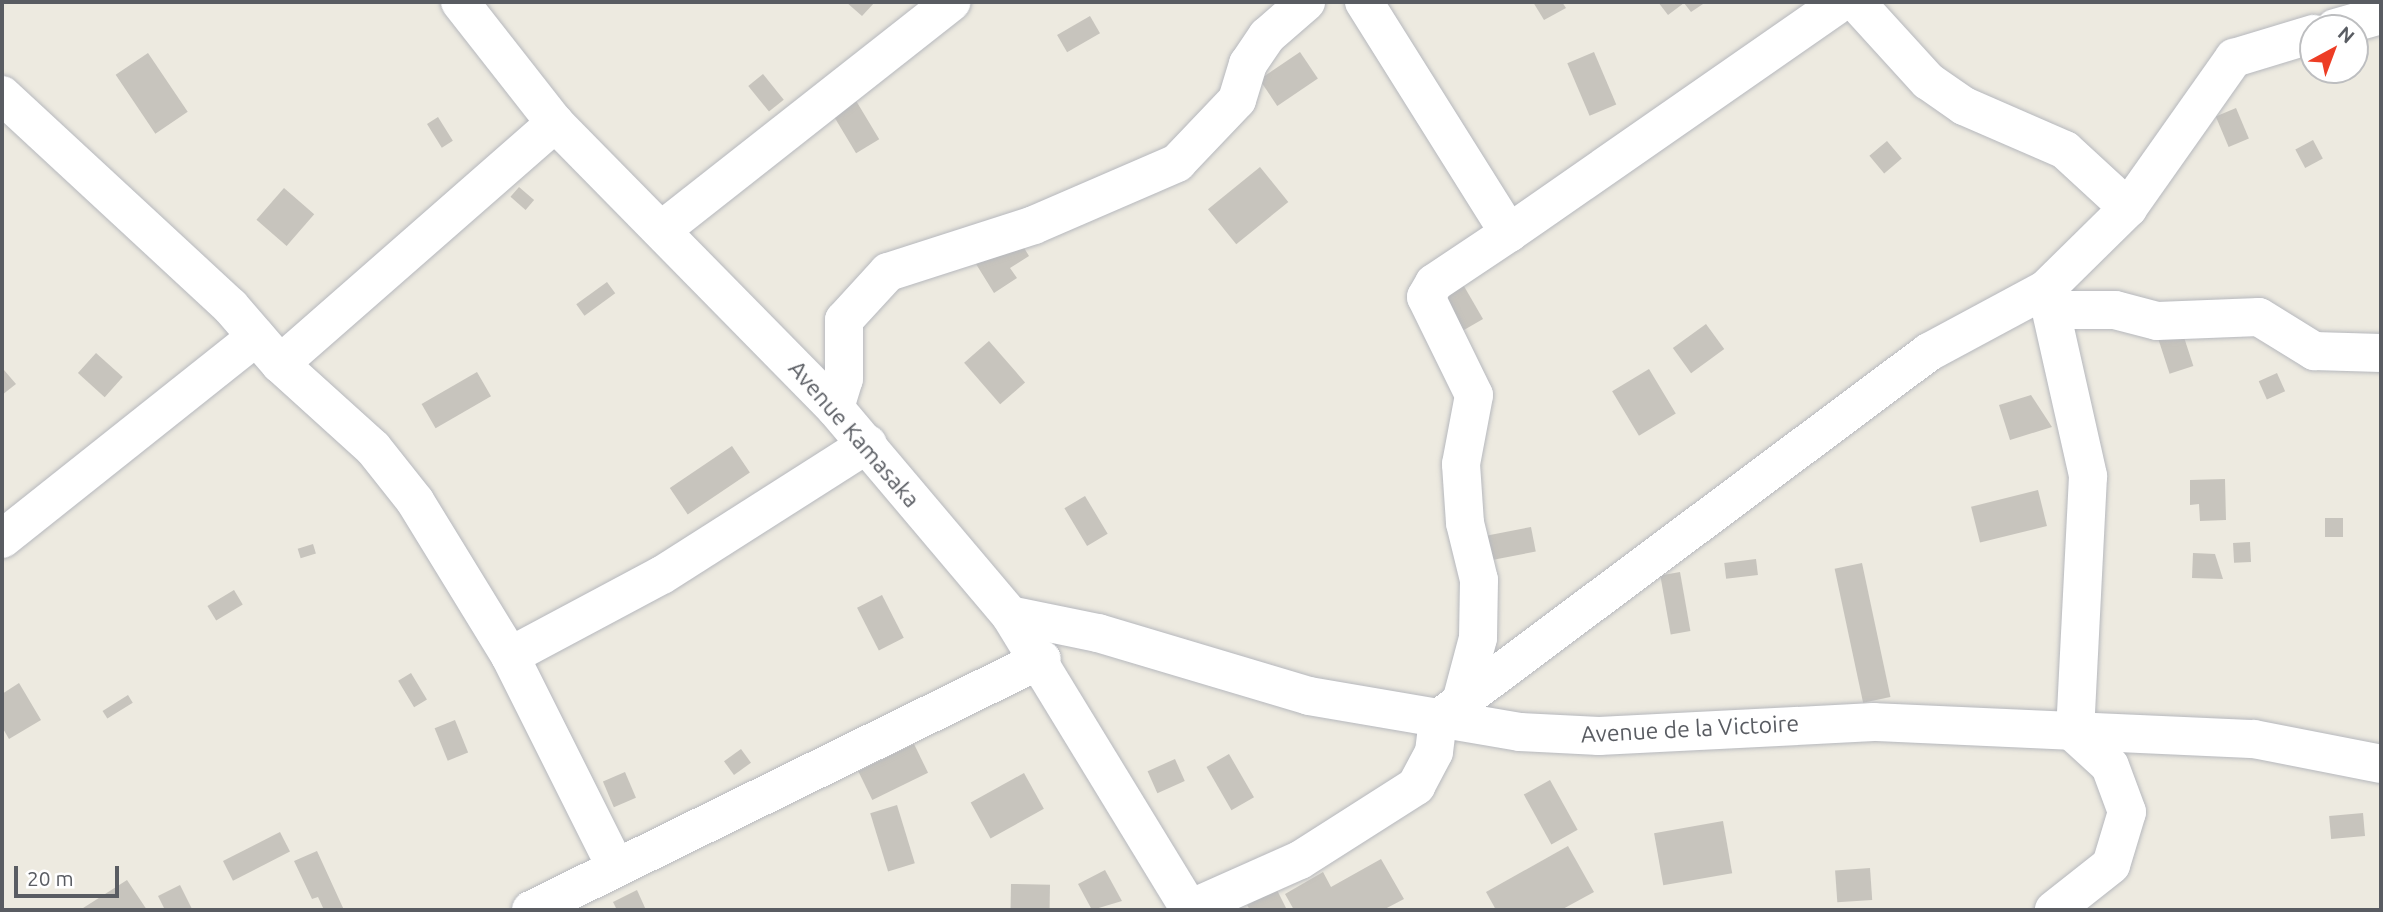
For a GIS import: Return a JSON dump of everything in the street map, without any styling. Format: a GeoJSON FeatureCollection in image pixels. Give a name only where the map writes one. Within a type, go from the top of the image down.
{"type":"FeatureCollection","features":[{"type":"Feature","properties":{"kind":"street","name":"Avenue Kamasaka"},"geometry":{"type":"LineString","coordinates":[[460,2],[555,123],[663,229],[835,408],[1010,615],[1042,659],[1190,910]]}},
{"type":"Feature","properties":{"kind":"street"},"geometry":{"type":"LineString","coordinates":[[663,229],[951,2]]}},
{"type":"Feature","properties":{"kind":"street"},"geometry":{"type":"LineString","coordinates":[[835,408],[844,379],[844,320],[888,272],[1047,221],[1177,163],[1237,100],[1248,64],[1266,36],[1306,2]]}},
{"type":"Feature","properties":{"kind":"street"},"geometry":{"type":"LineString","coordinates":[[1364,2],[1509,233]]}},
{"type":"Feature","properties":{"kind":"street"},"geometry":{"type":"LineString","coordinates":[[1190,910],[1300,860],[1416,786],[1434,752],[1478,638],[1479,580],[1465,523],[1461,464],[1474,396],[1426,297],[1434,283],[1841,2]]}},
{"type":"Feature","properties":{"kind":"street"},"geometry":{"type":"LineString","coordinates":[[1856,2],[1928,81],[1964,106],[2065,150],[2128,208]]}},
{"type":"Feature","properties":{"kind":"street"},"geometry":{"type":"LineString","coordinates":[[1449,710],[1929,352],[2049,299],[2128,208],[2234,58],[2299,38]]}},
{"type":"Feature","properties":{"kind":"street"},"geometry":{"type":"LineString","coordinates":[[4,103],[192,270],[268,351],[373,448],[406,491],[510,656],[616,868]]}},
{"type":"Feature","properties":{"kind":"street"},"geometry":{"type":"LineString","coordinates":[[2,539],[268,351],[555,123]]}},
{"type":"Feature","properties":{"kind":"street"},"geometry":{"type":"LineString","coordinates":[[2049,299],[2115,310],[2157,321],[2259,317],[2314,351],[2381,353]]}},
{"type":"Feature","properties":{"kind":"street"},"geometry":{"type":"LineString","coordinates":[[2049,299],[2088,476],[2075,734],[2110,766],[2127,812],[2111,865],[2054,910]]}},
{"type":"Feature","properties":{"kind":"street"},"geometry":{"type":"LineString","coordinates":[[510,656],[662,575],[868,444]]}},
{"type":"Feature","properties":{"kind":"street","name":"Avenue de la Victoire"},"geometry":{"type":"LineString","coordinates":[[1010,615],[1098,633],[1309,696],[1449,710],[1599,737],[1861,722],[2075,734],[2254,739],[2380,763]]}},
{"type":"Feature","properties":{"kind":"street"},"geometry":{"type":"LineString","coordinates":[[531,910],[1042,659]]}},
{"type":"Feature","properties":{"kind":"building"},"geometry":{"type":"Polygon","coordinates":[[[846,2],[875,2],[862,16],[846,2]]]}},
{"type":"Feature","properties":{"kind":"building"},"geometry":{"type":"Polygon","coordinates":[[[1533,2],[1562,2],[1566,8],[1544,20],[1533,2]]]}},
{"type":"Feature","properties":{"kind":"building"},"geometry":{"type":"Polygon","coordinates":[[[1658,2],[1706,2],[1691,12],[1684,3],[1668,15],[1658,2]]]}},
{"type":"Feature","properties":{"kind":"building"},"geometry":{"type":"Polygon","coordinates":[[[1090,16],[1100,33],[1067,52],[1057,35],[1090,16]]]}},
{"type":"Feature","properties":{"kind":"building"},"geometry":{"type":"Polygon","coordinates":[[[1300,52],[1318,79],[1277,106],[1259,79],[1300,52]]]}},
{"type":"Feature","properties":{"kind":"building"},"geometry":{"type":"Polygon","coordinates":[[[1594,52],[1616,104],[1590,116],[1567,63],[1594,52]]]}},
{"type":"Feature","properties":{"kind":"building"},"geometry":{"type":"Polygon","coordinates":[[[148,53],[188,112],[155,134],[116,75],[148,53]]]}},
{"type":"Feature","properties":{"kind":"building"},"geometry":{"type":"Polygon","coordinates":[[[763,74],[784,100],[769,112],[748,86],[763,74]]]}},
{"type":"Feature","properties":{"kind":"building"},"geometry":{"type":"Polygon","coordinates":[[[855,99],[879,139],[856,153],[832,113],[855,99]]]}},
{"type":"Feature","properties":{"kind":"building"},"geometry":{"type":"Polygon","coordinates":[[[2236,108],[2249,138],[2229,147],[2216,117],[2236,108]]]}},
{"type":"Feature","properties":{"kind":"building"},"geometry":{"type":"Polygon","coordinates":[[[438,117],[453,141],[442,148],[427,124],[438,117]]]}},
{"type":"Feature","properties":{"kind":"building"},"geometry":{"type":"Polygon","coordinates":[[[2313,140],[2323,159],[2305,168],[2295,149],[2313,140]]]}},
{"type":"Feature","properties":{"kind":"building"},"geometry":{"type":"Polygon","coordinates":[[[1887,141],[1902,159],[1884,173],[1869,156],[1887,141]]]}},
{"type":"Feature","properties":{"kind":"building"},"geometry":{"type":"Polygon","coordinates":[[[1260,167],[1288,202],[1236,244],[1208,209],[1260,167]]]}},
{"type":"Feature","properties":{"kind":"building"},"geometry":{"type":"Polygon","coordinates":[[[519,187],[534,200],[526,210],[510,197],[519,187]]]}},
{"type":"Feature","properties":{"kind":"building"},"geometry":{"type":"Polygon","coordinates":[[[284,188],[314,214],[287,246],[256,220],[284,188]]]}},
{"type":"Feature","properties":{"kind":"building"},"geometry":{"type":"Polygon","coordinates":[[[1018,238],[1029,256],[1010,268],[1017,278],[994,293],[976,264],[1018,238]]]}},
{"type":"Feature","properties":{"kind":"building"},"geometry":{"type":"Polygon","coordinates":[[[1461,281],[1483,319],[1460,332],[1438,294],[1461,281]]]}},
{"type":"Feature","properties":{"kind":"building"},"geometry":{"type":"Polygon","coordinates":[[[607,282],[615,293],[584,316],[576,304],[607,282]]]}},
{"type":"Feature","properties":{"kind":"building"},"geometry":{"type":"Polygon","coordinates":[[[1706,324],[1724,349],[1691,373],[1673,348],[1706,324]]]}},
{"type":"Feature","properties":{"kind":"building"},"geometry":{"type":"Polygon","coordinates":[[[2181,328],[2193,366],[2170,374],[2157,336],[2181,328]]]}},
{"type":"Feature","properties":{"kind":"building"},"geometry":{"type":"Polygon","coordinates":[[[989,341],[1025,383],[1000,404],[964,363],[989,341]]]}},
{"type":"Feature","properties":{"kind":"building"},"geometry":{"type":"Polygon","coordinates":[[[96,353],[123,377],[105,397],[78,373],[96,353]]]}},
{"type":"Feature","properties":{"kind":"building"},"geometry":{"type":"Polygon","coordinates":[[[1649,369],[1676,414],[1639,436],[1612,391],[1649,369]]]}},
{"type":"Feature","properties":{"kind":"building"},"geometry":{"type":"Polygon","coordinates":[[[2,371],[16,384],[2,395],[2,371]]]}},
{"type":"Feature","properties":{"kind":"building"},"geometry":{"type":"Polygon","coordinates":[[[477,372],[491,396],[436,428],[422,404],[477,372]]]}},
{"type":"Feature","properties":{"kind":"building"},"geometry":{"type":"Polygon","coordinates":[[[2277,373],[2285,391],[2267,399],[2259,381],[2277,373]]]}},
{"type":"Feature","properties":{"kind":"building"},"geometry":{"type":"Polygon","coordinates":[[[2031,395],[2052,427],[2010,440],[1999,405],[2031,395]]]}},
{"type":"Feature","properties":{"kind":"building"},"geometry":{"type":"Polygon","coordinates":[[[732,446],[750,473],[688,514],[670,488],[732,446]]]}},
{"type":"Feature","properties":{"kind":"building"},"geometry":{"type":"Polygon","coordinates":[[[2225,479],[2226,520],[2200,521],[2199,504],[2190,505],[2190,480],[2225,479]]]}},
{"type":"Feature","properties":{"kind":"building"},"geometry":{"type":"Polygon","coordinates":[[[2038,490],[2047,526],[1980,543],[1971,507],[2038,490]]]}},
{"type":"Feature","properties":{"kind":"building"},"geometry":{"type":"Polygon","coordinates":[[[1085,496],[1108,534],[1087,546],[1064,508],[1085,496]]]}},
{"type":"Feature","properties":{"kind":"building"},"geometry":{"type":"Polygon","coordinates":[[[2325,518],[2343,518],[2343,537],[2325,537],[2325,518]]]}},
{"type":"Feature","properties":{"kind":"building"},"geometry":{"type":"Polygon","coordinates":[[[1531,527],[1536,552],[1490,561],[1485,536],[1531,527]]]}},
{"type":"Feature","properties":{"kind":"building"},"geometry":{"type":"Polygon","coordinates":[[[2250,542],[2251,562],[2234,563],[2233,543],[2250,542]]]}},
{"type":"Feature","properties":{"kind":"building"},"geometry":{"type":"Polygon","coordinates":[[[313,544],[316,554],[301,558],[298,549],[313,544]]]}},
{"type":"Feature","properties":{"kind":"building"},"geometry":{"type":"Polygon","coordinates":[[[2193,553],[2215,554],[2223,579],[2192,578],[2193,553]]]}},
{"type":"Feature","properties":{"kind":"building"},"geometry":{"type":"Polygon","coordinates":[[[1756,559],[1758,575],[1726,579],[1724,563],[1756,559]]]}},
{"type":"Feature","properties":{"kind":"building"},"geometry":{"type":"Polygon","coordinates":[[[1862,563],[1890,697],[1863,703],[1835,569],[1862,563]]]}},
{"type":"Feature","properties":{"kind":"building"},"geometry":{"type":"Polygon","coordinates":[[[1680,572],[1690,631],[1671,635],[1660,575],[1680,572]]]}},
{"type":"Feature","properties":{"kind":"building"},"geometry":{"type":"Polygon","coordinates":[[[234,590],[243,605],[216,621],[207,606],[234,590]]]}},
{"type":"Feature","properties":{"kind":"building"},"geometry":{"type":"Polygon","coordinates":[[[882,595],[904,638],[879,650],[857,608],[882,595]]]}},
{"type":"Feature","properties":{"kind":"building"},"geometry":{"type":"Polygon","coordinates":[[[411,673],[427,700],[414,707],[398,681],[411,673]]]}},
{"type":"Feature","properties":{"kind":"building"},"geometry":{"type":"Polygon","coordinates":[[[19,683],[41,720],[9,739],[2,727],[2,694],[19,683]]]}},
{"type":"Feature","properties":{"kind":"building"},"geometry":{"type":"Polygon","coordinates":[[[128,695],[133,703],[107,719],[103,711],[128,695]]]}},
{"type":"Feature","properties":{"kind":"building"},"geometry":{"type":"Polygon","coordinates":[[[455,720],[468,752],[448,761],[435,728],[455,720]]]}},
{"type":"Feature","properties":{"kind":"building"},"geometry":{"type":"Polygon","coordinates":[[[914,744],[928,773],[872,800],[858,771],[914,744]]]}},
{"type":"Feature","properties":{"kind":"building"},"geometry":{"type":"Polygon","coordinates":[[[741,749],[751,763],[734,775],[724,761],[741,749]]]}},
{"type":"Feature","properties":{"kind":"building"},"geometry":{"type":"Polygon","coordinates":[[[1229,754],[1254,797],[1231,810],[1206,767],[1229,754]]]}},
{"type":"Feature","properties":{"kind":"building"},"geometry":{"type":"Polygon","coordinates":[[[1175,759],[1185,781],[1157,793],[1148,771],[1175,759]]]}},
{"type":"Feature","properties":{"kind":"building"},"geometry":{"type":"Polygon","coordinates":[[[625,772],[636,798],[614,807],[603,781],[625,772]]]}},
{"type":"Feature","properties":{"kind":"building"},"geometry":{"type":"Polygon","coordinates":[[[1024,773],[1044,809],[991,838],[971,803],[1024,773]]]}},
{"type":"Feature","properties":{"kind":"building"},"geometry":{"type":"Polygon","coordinates":[[[1550,780],[1578,830],[1551,844],[1524,795],[1550,780]]]}},
{"type":"Feature","properties":{"kind":"building"},"geometry":{"type":"Polygon","coordinates":[[[897,805],[915,863],[888,872],[870,813],[897,805]]]}},
{"type":"Feature","properties":{"kind":"building"},"geometry":{"type":"Polygon","coordinates":[[[2363,813],[2365,836],[2331,839],[2329,816],[2363,813]]]}},
{"type":"Feature","properties":{"kind":"building"},"geometry":{"type":"Polygon","coordinates":[[[1723,821],[1732,873],[1663,885],[1654,833],[1723,821]]]}},
{"type":"Feature","properties":{"kind":"building"},"geometry":{"type":"Polygon","coordinates":[[[280,832],[290,852],[233,881],[223,861],[280,832]]]}},
{"type":"Feature","properties":{"kind":"building"},"geometry":{"type":"Polygon","coordinates":[[[1568,846],[1594,892],[1561,910],[1496,910],[1486,892],[1568,846]]]}},
{"type":"Feature","properties":{"kind":"building"},"geometry":{"type":"Polygon","coordinates":[[[317,851],[344,910],[324,910],[318,897],[312,899],[294,861],[317,851]]]}},
{"type":"Feature","properties":{"kind":"building"},"geometry":{"type":"Polygon","coordinates":[[[1381,859],[1404,899],[1383,910],[1294,910],[1285,894],[1323,872],[1331,887],[1381,859]]]}},
{"type":"Feature","properties":{"kind":"building"},"geometry":{"type":"Polygon","coordinates":[[[1870,868],[1872,900],[1837,902],[1835,870],[1870,868]]]}},
{"type":"Feature","properties":{"kind":"building"},"geometry":{"type":"Polygon","coordinates":[[[1105,870],[1122,901],[1092,910],[1078,884],[1105,870]]]}},
{"type":"Feature","properties":{"kind":"building"},"geometry":{"type":"Polygon","coordinates":[[[127,880],[147,910],[80,910],[127,880]]]}},
{"type":"Feature","properties":{"kind":"building"},"geometry":{"type":"Polygon","coordinates":[[[1011,884],[1050,885],[1050,910],[1011,910],[1011,884]]]}},
{"type":"Feature","properties":{"kind":"building"},"geometry":{"type":"Polygon","coordinates":[[[180,885],[192,909],[165,910],[158,896],[180,885]]]}},
{"type":"Feature","properties":{"kind":"building"},"geometry":{"type":"Polygon","coordinates":[[[637,890],[646,910],[617,910],[613,902],[637,890]]]}},
{"type":"Feature","properties":{"kind":"building"},"geometry":{"type":"Polygon","coordinates":[[[1277,890],[1287,910],[1250,910],[1247,905],[1277,890]]]}}]}
